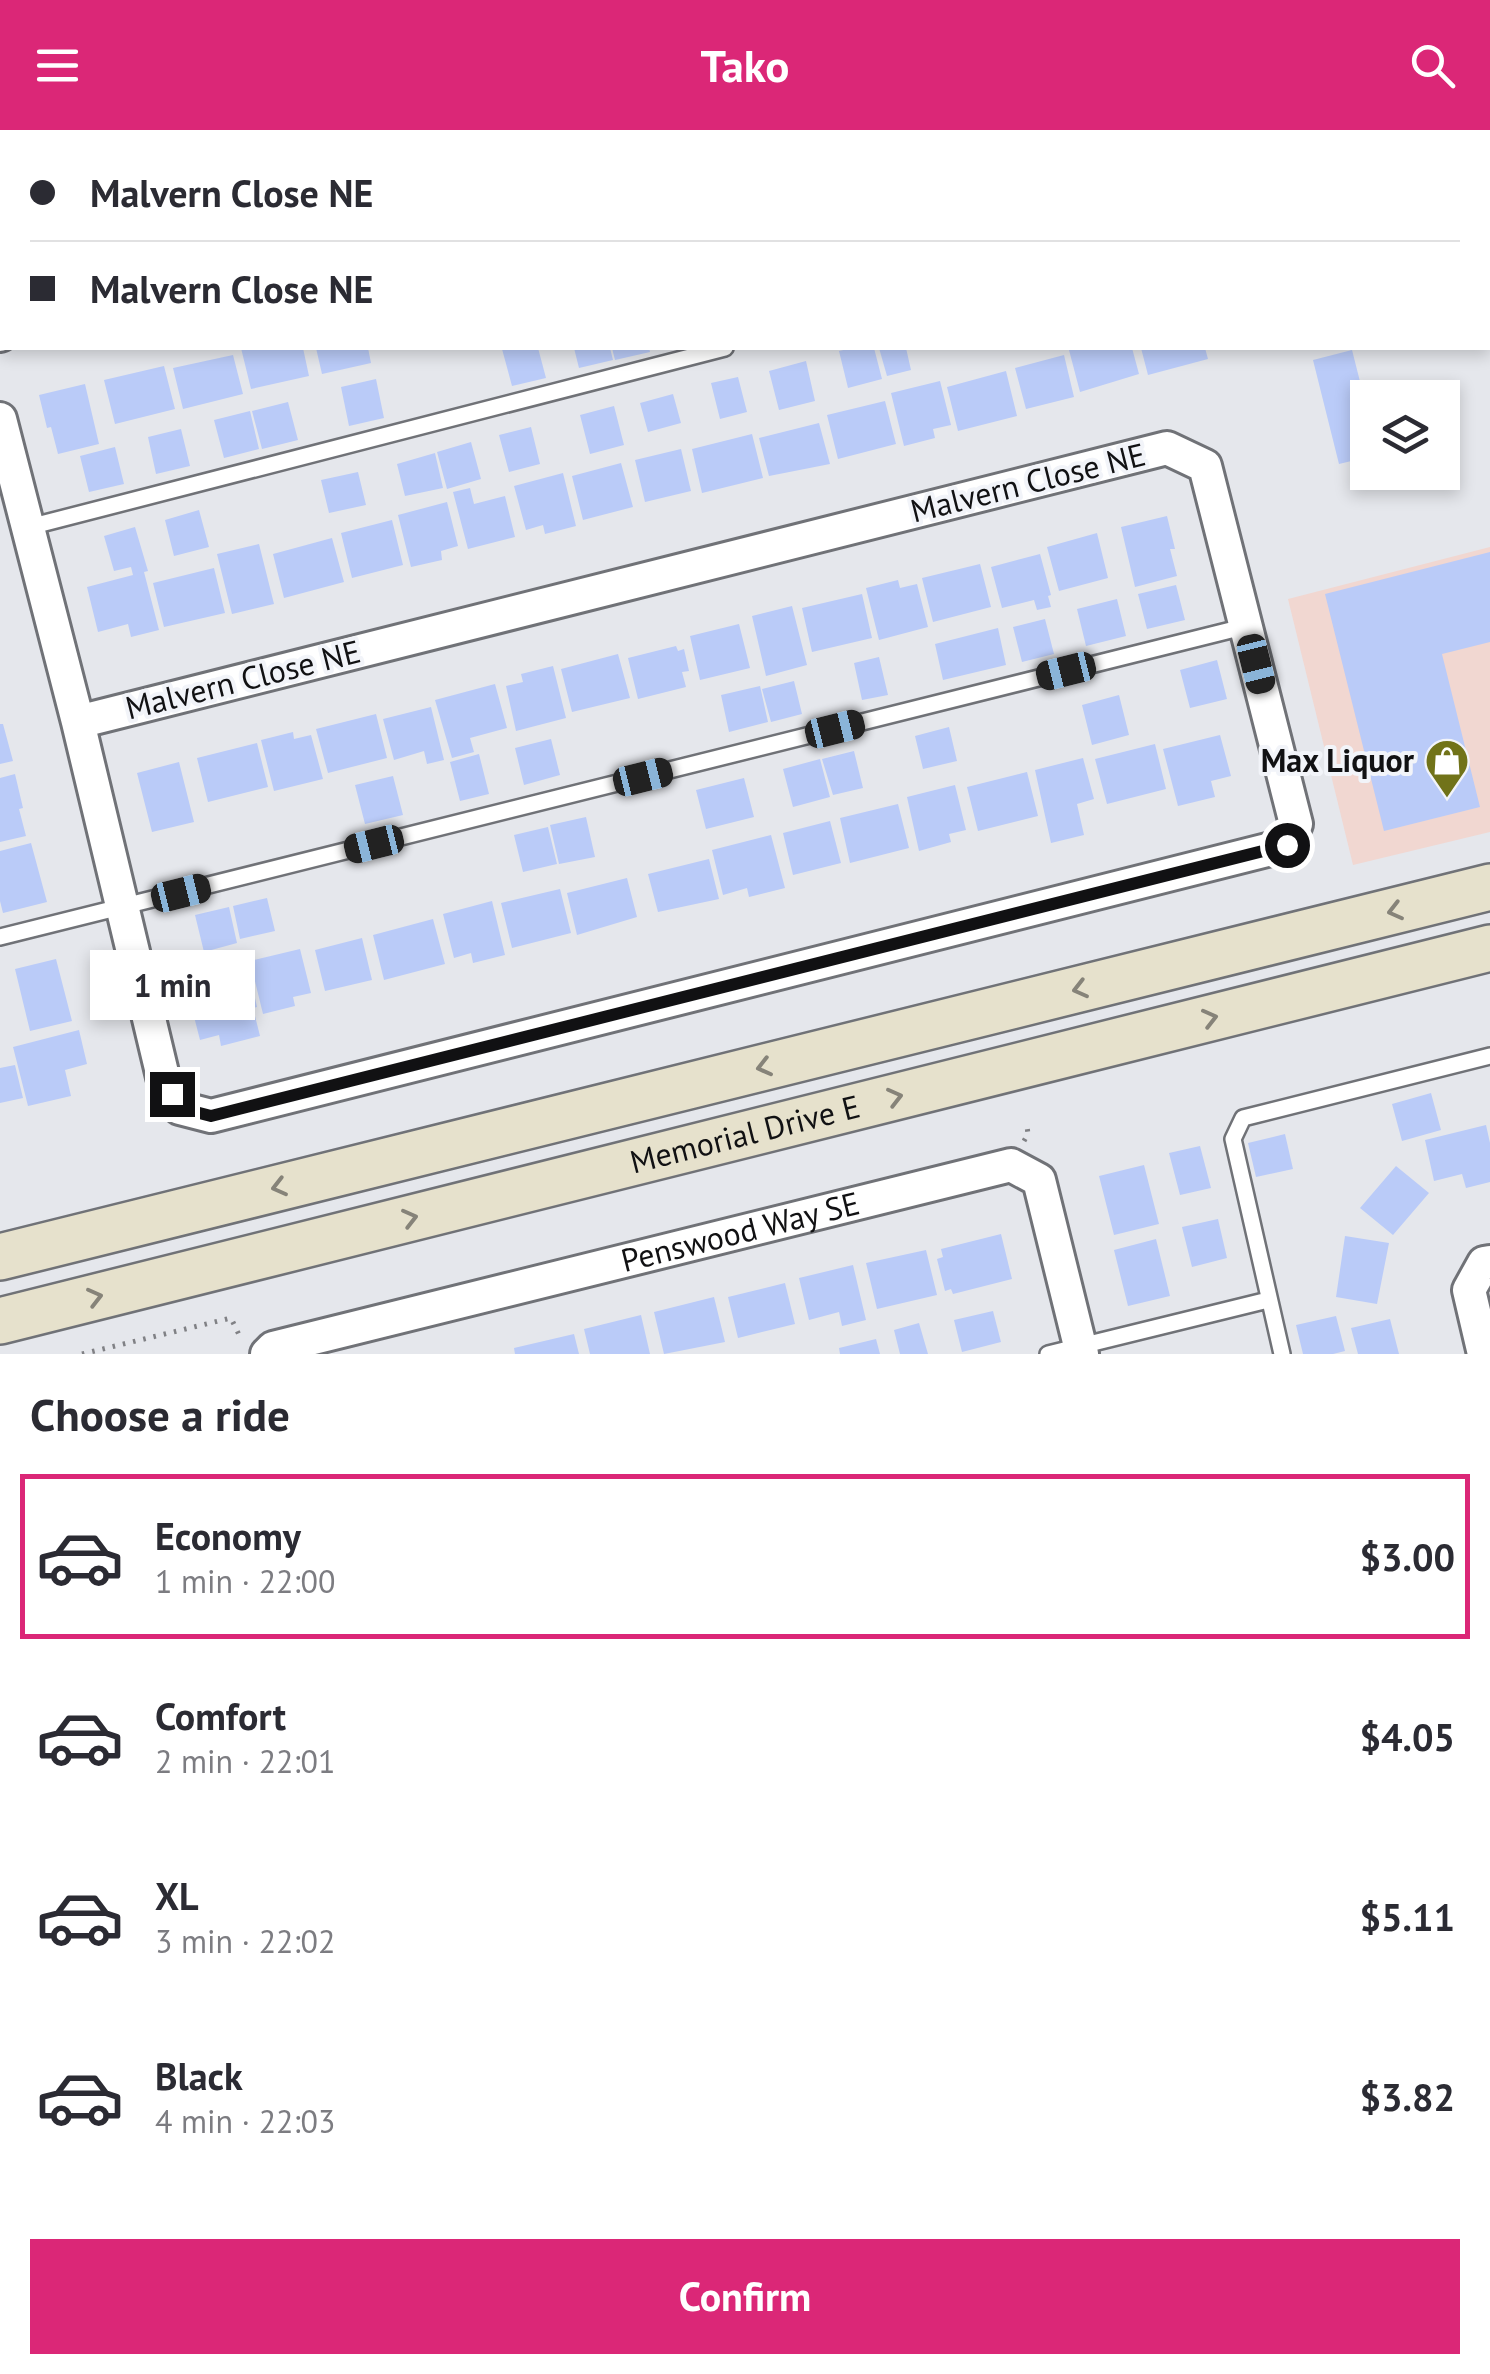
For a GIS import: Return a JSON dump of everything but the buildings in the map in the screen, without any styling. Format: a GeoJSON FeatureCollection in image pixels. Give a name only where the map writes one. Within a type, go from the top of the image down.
{"type":"FeatureCollection","features":[{"type":"Feature","properties":{"kind":"main road","name":"Memorial Drive E"},"geometry":{"type":"LineString","coordinates":[[0,1256],[1490,887]]}},
{"type":"Feature","properties":{"kind":"main road","name":"Memorial Drive E"},"geometry":{"type":"LineString","coordinates":[[0,1321],[1490,948]]}},
{"type":"Feature","properties":{"kind":"street","name":"Malvern Close NE"},"geometry":{"type":"LineString","coordinates":[[0,419],[163,1078],[180,1108],[211,1116],[1287,845],[1296,824],[1205,466],[1167,448],[78,722]]}},
{"type":"Feature","properties":{"kind":"street","name":"Penswood Way SE"},"geometry":{"type":"LineString","coordinates":[[255,1349],[273,1348],[1011,1165],[1039,1180],[1081,1350]]}},
{"type":"Feature","properties":{"kind":"street"},"geometry":{"type":"LineString","coordinates":[[1484,1354],[1469,1290],[1484,1263],[1490,1262]]}},
{"type":"Feature","properties":{"kind":"lane"},"geometry":{"type":"LineString","coordinates":[[29,527],[717,350]]}},
{"type":"Feature","properties":{"kind":"lane"},"geometry":{"type":"LineString","coordinates":[[0,938],[1247,626]]}},
{"type":"Feature","properties":{"kind":"lane"},"geometry":{"type":"LineString","coordinates":[[1282,1354],[1234,1139],[1243,1118],[1490,1056]]}},
{"type":"Feature","properties":{"kind":"lane"},"geometry":{"type":"LineString","coordinates":[[1048,1354],[1081,1350],[1268,1300]]}},
{"type":"Feature","properties":{"kind":"path"},"geometry":{"type":"LineString","coordinates":[[82,1354],[231,1318],[255,1349]]}},
{"type":"Feature","properties":{"kind":"shaded area"},"geometry":{"type":"Polygon","coordinates":[[[1490,547],[1490,832],[1353,865],[1288,599],[1490,547]]]}},
{"type":"Feature","properties":{"kind":"place","name":"Max Liquor"},"geometry":{"type":"Point","coordinates":[1447,799]}},
{"type":"Feature","properties":{"kind":"route"},"geometry":{"type":"LineString","coordinates":[[172,1094],[180,1108],[211,1116],[1287,845]]}}]}
